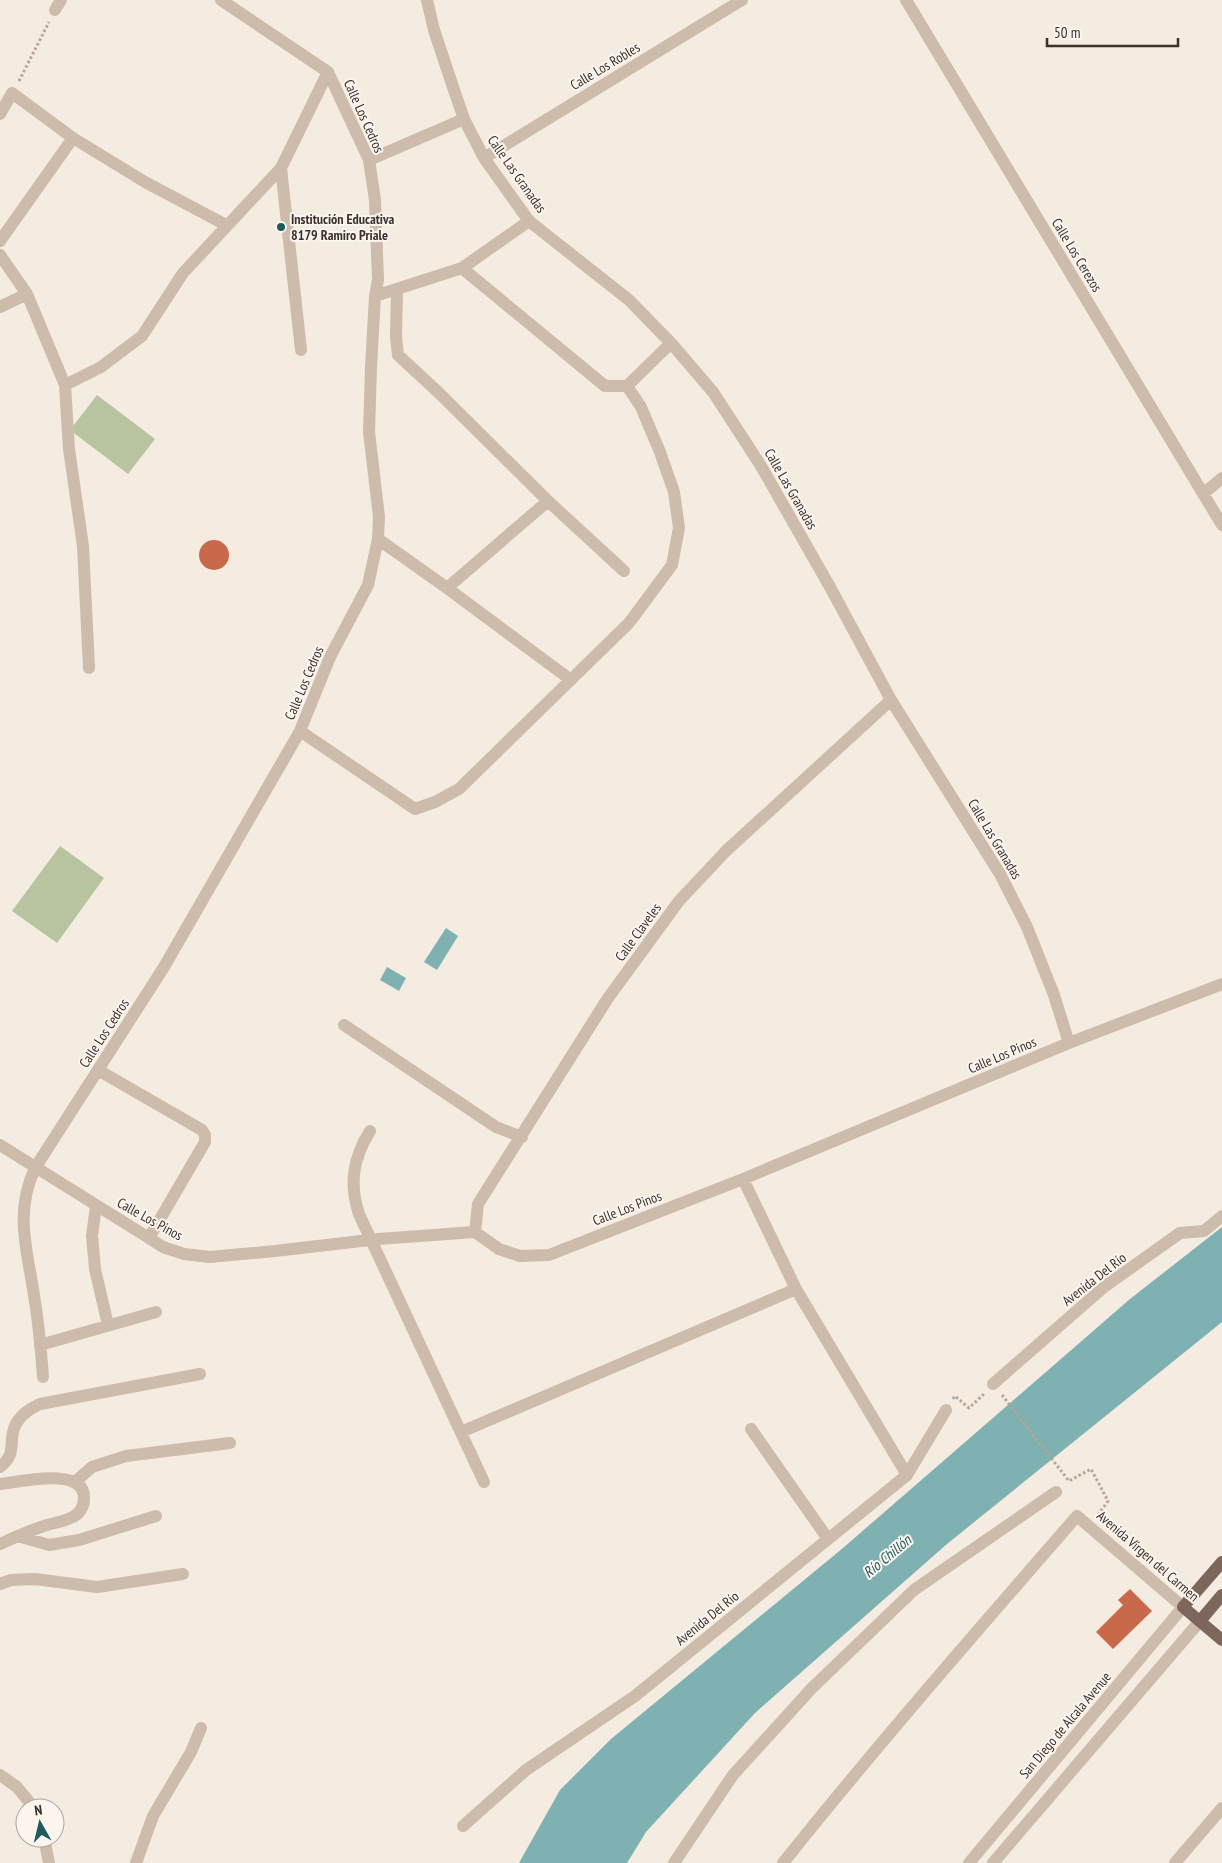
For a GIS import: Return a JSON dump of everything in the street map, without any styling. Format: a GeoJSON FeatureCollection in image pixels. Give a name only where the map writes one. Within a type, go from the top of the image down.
{"type":"FeatureCollection","features":[{"type":"Feature","properties":{"kind":"main road"},"geometry":{"type":"LineString","coordinates":[[1183,1607],[1222,1562]]}},
{"type":"Feature","properties":{"kind":"main road","name":"Avenida Vírgen del Carmen"},"geometry":{"type":"LineString","coordinates":[[1200,1587],[1221,1599]]}},
{"type":"Feature","properties":{"kind":"main road"},"geometry":{"type":"LineString","coordinates":[[1200,1621],[1221,1599]]}},
{"type":"Feature","properties":{"kind":"main road","name":"Avenida Vírgen del Carmen"},"geometry":{"type":"LineString","coordinates":[[1183,1607],[1222,1640]]}},
{"type":"Feature","properties":{"kind":"street","name":"Calle Los Cedros"},"geometry":{"type":"LineString","coordinates":[[43,1377],[25,1244],[23,1204],[29,1183],[36,1168],[164,966],[300,731],[330,657],[368,585],[378,539],[379,517],[369,432],[375,296],[378,280],[375,200],[369,160],[328,72],[221,0]]}},
{"type":"Feature","properties":{"kind":"street","name":"Calle Las Granadas"},"geometry":{"type":"LineString","coordinates":[[427,0],[434,30],[464,119],[484,158],[529,221],[629,300],[671,344],[713,392],[760,466],[891,700],[1000,874],[1027,928],[1054,995],[1069,1043]]}},
{"type":"Feature","properties":{"kind":"street","name":"Calle Los Robles"},"geometry":{"type":"LineString","coordinates":[[484,158],[742,0]]}},
{"type":"Feature","properties":{"kind":"street","name":"Calle Los Cerezos"},"geometry":{"type":"LineString","coordinates":[[906,0],[1222,525]]}},
{"type":"Feature","properties":{"kind":"street"},"geometry":{"type":"LineString","coordinates":[[65,385],[101,367],[142,336],[183,273],[281,168],[328,72]]}},
{"type":"Feature","properties":{"kind":"street"},"geometry":{"type":"LineString","coordinates":[[0,114],[12,93],[73,138],[145,182],[226,225]]}},
{"type":"Feature","properties":{"kind":"street"},"geometry":{"type":"LineString","coordinates":[[369,160],[464,119]]}},
{"type":"Feature","properties":{"kind":"street"},"geometry":{"type":"LineString","coordinates":[[0,241],[73,138]]}},
{"type":"Feature","properties":{"kind":"street"},"geometry":{"type":"LineString","coordinates":[[281,168],[301,350]]}},
{"type":"Feature","properties":{"kind":"street"},"geometry":{"type":"LineString","coordinates":[[375,296],[462,268],[529,221]]}},
{"type":"Feature","properties":{"kind":"street"},"geometry":{"type":"LineString","coordinates":[[0,256],[27,294],[65,385],[69,449],[83,546],[89,668]]}},
{"type":"Feature","properties":{"kind":"street"},"geometry":{"type":"LineString","coordinates":[[462,268],[605,386],[627,386],[671,344]]}},
{"type":"Feature","properties":{"kind":"street"},"geometry":{"type":"LineString","coordinates":[[397,289],[396,337],[398,355],[624,571]]}},
{"type":"Feature","properties":{"kind":"street"},"geometry":{"type":"LineString","coordinates":[[0,307],[27,294]]}},
{"type":"Feature","properties":{"kind":"street"},"geometry":{"type":"LineString","coordinates":[[300,731],[415,809],[435,802],[459,789],[629,623],[672,565],[679,528],[674,492],[660,452],[641,407],[627,386]]}},
{"type":"Feature","properties":{"kind":"street"},"geometry":{"type":"LineString","coordinates":[[1203,494],[1222,478]]}},
{"type":"Feature","properties":{"kind":"street"},"geometry":{"type":"LineString","coordinates":[[447,588],[548,500]]}},
{"type":"Feature","properties":{"kind":"street"},"geometry":{"type":"LineString","coordinates":[[378,539],[571,680]]}},
{"type":"Feature","properties":{"kind":"street","name":"Calle Claveles"},"geometry":{"type":"LineString","coordinates":[[475,1232],[478,1204],[608,998],[679,901],[726,851],[891,700]]}},
{"type":"Feature","properties":{"kind":"street","name":"Calle Los Pinos"},"geometry":{"type":"LineString","coordinates":[[0,1146],[148,1238],[173,1251],[203,1257],[370,1240],[475,1232],[499,1249],[520,1256],[549,1255],[743,1179],[1069,1043],[1222,984]]}},
{"type":"Feature","properties":{"kind":"street"},"geometry":{"type":"LineString","coordinates":[[344,1025],[496,1127],[522,1137]]}},
{"type":"Feature","properties":{"kind":"street"},"geometry":{"type":"LineString","coordinates":[[98,1070],[202,1130],[205,1135],[205,1142],[148,1238]]}},
{"type":"Feature","properties":{"kind":"street"},"geometry":{"type":"LineString","coordinates":[[370,1132],[358,1151],[355,1162],[353,1188],[359,1214],[484,1482]]}},
{"type":"Feature","properties":{"kind":"street"},"geometry":{"type":"LineString","coordinates":[[743,1179],[796,1289],[907,1475]]}},
{"type":"Feature","properties":{"kind":"street"},"geometry":{"type":"LineString","coordinates":[[96,1206],[92,1236],[95,1268],[108,1325]]}},
{"type":"Feature","properties":{"kind":"street","name":"Avenida Del Río"},"geometry":{"type":"LineString","coordinates":[[996,1388],[1104,1287],[1180,1233],[1204,1231],[1222,1216]]}},
{"type":"Feature","properties":{"kind":"street"},"geometry":{"type":"LineString","coordinates":[[461,1432],[796,1289]]}},
{"type":"Feature","properties":{"kind":"street"},"geometry":{"type":"LineString","coordinates":[[40,1345],[156,1312]]}},
{"type":"Feature","properties":{"kind":"street"},"geometry":{"type":"LineString","coordinates":[[0,1467],[11,1454],[6,1443],[16,1424],[26,1412],[40,1404],[200,1374]]}},
{"type":"Feature","properties":{"kind":"street","name":"Avenida Del Río"},"geometry":{"type":"LineString","coordinates":[[463,1826],[526,1770],[635,1696],[907,1475],[946,1410]]}},
{"type":"Feature","properties":{"kind":"street"},"geometry":{"type":"LineString","coordinates":[[752,1429],[828,1539]]}},
{"type":"Feature","properties":{"kind":"street"},"geometry":{"type":"LineString","coordinates":[[76,1481],[92,1467],[126,1456],[230,1444]]}},
{"type":"Feature","properties":{"kind":"street"},"geometry":{"type":"LineString","coordinates":[[0,1484],[62,1478],[76,1481],[83,1488],[84,1497],[83,1506],[73,1517],[0,1544]]}},
{"type":"Feature","properties":{"kind":"street"},"geometry":{"type":"LineString","coordinates":[[674,1863],[732,1775],[812,1688],[914,1590],[1056,1492]]}},
{"type":"Feature","properties":{"kind":"street"},"geometry":{"type":"LineString","coordinates":[[18,1536],[49,1545],[79,1540],[156,1516]]}},
{"type":"Feature","properties":{"kind":"street","name":"Avenida Vírgen del Carmen"},"geometry":{"type":"LineString","coordinates":[[783,1863],[935,1679],[1077,1516],[1183,1607]]}},
{"type":"Feature","properties":{"kind":"street"},"geometry":{"type":"LineString","coordinates":[[0,1584],[11,1580],[35,1579],[97,1587],[183,1574]]}},
{"type":"Feature","properties":{"kind":"street","name":"San Diego de Alcala Avenue"},"geometry":{"type":"LineString","coordinates":[[969,1863],[1183,1607]]}},
{"type":"Feature","properties":{"kind":"street"},"geometry":{"type":"LineString","coordinates":[[993,1863],[1200,1621]]}},
{"type":"Feature","properties":{"kind":"street"},"geometry":{"type":"LineString","coordinates":[[136,1863],[153,1816],[191,1752],[201,1728]]}},
{"type":"Feature","properties":{"kind":"street"},"geometry":{"type":"LineString","coordinates":[[0,1776],[17,1787],[26,1798]]}},
{"type":"Feature","properties":{"kind":"street"},"geometry":{"type":"LineString","coordinates":[[1175,1863],[1222,1808]]}},
{"type":"Feature","properties":{"kind":"street"},"geometry":{"type":"LineString","coordinates":[[46,1848],[49,1863]]}},
{"type":"Feature","properties":{"kind":"path"},"geometry":{"type":"LineString","coordinates":[[12,93],[58,5]]}},
{"type":"Feature","properties":{"kind":"path"},"geometry":{"type":"LineString","coordinates":[[969,1408],[996,1388],[1069,1481],[1091,1469],[1108,1501]]}},
{"type":"Feature","properties":{"kind":"green space"},"geometry":{"type":"Polygon","coordinates":[[[97,395],[155,439],[128,474],[70,430],[97,395]]]}},
{"type":"Feature","properties":{"kind":"green space"},"geometry":{"type":"Polygon","coordinates":[[[60,846],[104,878],[57,943],[12,911],[60,846]]]}},
{"type":"Feature","properties":{"kind":"water"},"geometry":{"type":"Polygon","coordinates":[[[446,928],[458,936],[437,970],[424,962],[446,928]]]}},
{"type":"Feature","properties":{"kind":"water"},"geometry":{"type":"Polygon","coordinates":[[[387,967],[406,978],[399,991],[380,980],[387,967]]]}},
{"type":"Feature","properties":{"kind":"water","name":"Río Chillón"},"geometry":{"type":"Polygon","coordinates":[[[1222,1227],[1222,1322],[947,1544],[755,1713],[646,1832],[627,1863],[519,1863],[560,1790],[611,1739],[843,1548],[1130,1299],[1222,1227]]]}},
{"type":"Feature","properties":{"kind":"building"},"geometry":{"type":"Polygon","coordinates":[[[214,540],[225,544],[229,555],[225,566],[214,570],[203,566],[199,555],[203,544],[214,540]]]}},
{"type":"Feature","properties":{"kind":"building"},"geometry":{"type":"Polygon","coordinates":[[[1130,1589],[1152,1611],[1113,1649],[1096,1632],[1123,1605],[1118,1600],[1130,1589]]]}},
{"type":"Feature","properties":{"kind":"place","name":"Institución Educativa 8179 Ramiro Priale"},"geometry":{"type":"Point","coordinates":[281,227]}}]}
